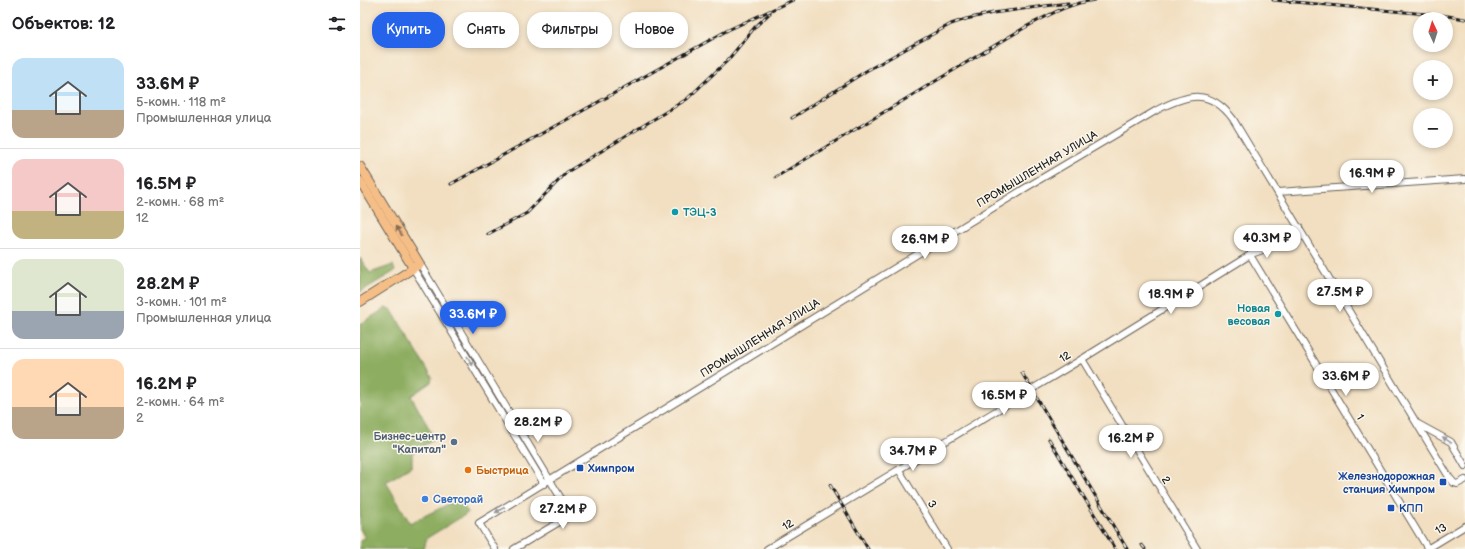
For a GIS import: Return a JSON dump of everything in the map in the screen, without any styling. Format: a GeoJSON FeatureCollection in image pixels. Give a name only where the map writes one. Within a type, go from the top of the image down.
{"type":"FeatureCollection","features":[{"type":"Feature","properties":{"kind":"main road"},"geometry":{"type":"LineString","coordinates":[[360,166],[416,266]]}},
{"type":"Feature","properties":{"kind":"main road"},"geometry":{"type":"LineString","coordinates":[[360,181],[416,266]]}},
{"type":"Feature","properties":{"kind":"main road"},"geometry":{"type":"LineString","coordinates":[[360,302],[416,266]]}},
{"type":"Feature","properties":{"kind":"street","name":"ПРОМЫШЛЕННАЯ УЛИЦА"},"geometry":{"type":"LineString","coordinates":[[495,549],[479,523],[1027,187],[1167,104],[1178,100],[1200,97],[1218,102],[1225,108],[1233,119],[1449,477],[1457,484],[1465,480]]}},
{"type":"Feature","properties":{"kind":"street"},"geometry":{"type":"LineString","coordinates":[[1278,192],[1465,179]]}},
{"type":"Feature","properties":{"kind":"street","name":"12"},"geometry":{"type":"LineString","coordinates":[[770,548],[1082,359],[1250,255],[1258,246],[1274,237],[1289,233],[1299,227]]}},
{"type":"Feature","properties":{"kind":"street","name":"1"},"geometry":{"type":"LineString","coordinates":[[1250,255],[1428,549]]}},
{"type":"Feature","properties":{"kind":"street"},"geometry":{"type":"LineString","coordinates":[[416,266],[510,414],[547,482]]}},
{"type":"Feature","properties":{"kind":"street"},"geometry":{"type":"LineString","coordinates":[[416,266],[504,418],[571,515],[514,549]]}},
{"type":"Feature","properties":{"kind":"street","name":"2"},"geometry":{"type":"LineString","coordinates":[[1082,359],[1196,549]]}},
{"type":"Feature","properties":{"kind":"street"},"geometry":{"type":"LineString","coordinates":[[504,418],[510,414]]}},
{"type":"Feature","properties":{"kind":"street"},"geometry":{"type":"LineString","coordinates":[[1418,424],[1451,442],[1465,466]]}},
{"type":"Feature","properties":{"kind":"street","name":"3"},"geometry":{"type":"LineString","coordinates":[[899,470],[947,549]]}},
{"type":"Feature","properties":{"kind":"street","name":"13"},"geometry":{"type":"LineString","coordinates":[[1428,549],[1465,526]]}},
{"type":"Feature","properties":{"kind":"green space"},"geometry":{"type":"Polygon","coordinates":[[[360,258],[370,273],[393,265],[395,271],[360,292],[360,258]]]}},
{"type":"Feature","properties":{"kind":"green space"},"geometry":{"type":"Polygon","coordinates":[[[424,277],[503,407],[501,409],[422,278],[424,277]]]}},
{"type":"Feature","properties":{"kind":"green space"},"geometry":{"type":"Polygon","coordinates":[[[386,308],[391,309],[432,377],[431,382],[411,396],[435,439],[412,453],[412,466],[386,482],[410,523],[459,499],[468,513],[427,538],[424,549],[360,549],[360,541],[365,538],[360,529],[360,324],[386,308]]]}},
{"type":"Feature","properties":{"kind":"green space"},"geometry":{"type":"Polygon","coordinates":[[[512,422],[540,468],[538,469],[510,423],[512,422]]]}},
{"type":"Feature","properties":{"kind":"railway"},"geometry":{"type":"LineString","coordinates":[[451,184],[728,30],[793,0]]}},
{"type":"Feature","properties":{"kind":"railway"},"geometry":{"type":"LineString","coordinates":[[776,177],[1024,28],[1067,7],[1095,0]]}},
{"type":"Feature","properties":{"kind":"railway"},"geometry":{"type":"LineString","coordinates":[[1273,0],[1448,16],[1465,19]]}},
{"type":"Feature","properties":{"kind":"railway"},"geometry":{"type":"LineString","coordinates":[[792,118],[866,71],[951,24],[993,13],[1068,3]]}},
{"type":"Feature","properties":{"kind":"railway"},"geometry":{"type":"LineString","coordinates":[[488,234],[527,213],[567,172],[687,99],[727,61],[755,27],[770,13]]}},
{"type":"Feature","properties":{"kind":"railway"},"geometry":{"type":"LineString","coordinates":[[1022,373],[1127,549]]}},
{"type":"Feature","properties":{"kind":"railway"},"geometry":{"type":"LineString","coordinates":[[1049,439],[1115,549]]}},
{"type":"Feature","properties":{"kind":"railway"},"geometry":{"type":"LineString","coordinates":[[830,485],[868,549]]}},
{"type":"Feature","properties":{"kind":"railway"},"geometry":{"type":"LineString","coordinates":[[1142,545],[1145,549]]}},
{"type":"Feature","properties":{"kind":"place","name":"ТЭЦ-3"},"geometry":{"type":"Point","coordinates":[675,212]}},
{"type":"Feature","properties":{"kind":"place","name":"Новая весовая"},"geometry":{"type":"Point","coordinates":[1278,314]}},
{"type":"Feature","properties":{"kind":"place","name":"Бизнес-центр \"Капитал\""},"geometry":{"type":"Point","coordinates":[454,442]}},
{"type":"Feature","properties":{"kind":"place","name":"Химпром"},"geometry":{"type":"Point","coordinates":[580,468]}},
{"type":"Feature","properties":{"kind":"place","name":"Быстрица"},"geometry":{"type":"Point","coordinates":[468,470]}},
{"type":"Feature","properties":{"kind":"place","name":"Железнодорожная станция Химпром"},"geometry":{"type":"Point","coordinates":[1443,482]}},
{"type":"Feature","properties":{"kind":"place","name":"Светорай"},"geometry":{"type":"Point","coordinates":[425,499]}},
{"type":"Feature","properties":{"kind":"place","name":"КПП"},"geometry":{"type":"Point","coordinates":[1391,508]}}]}
